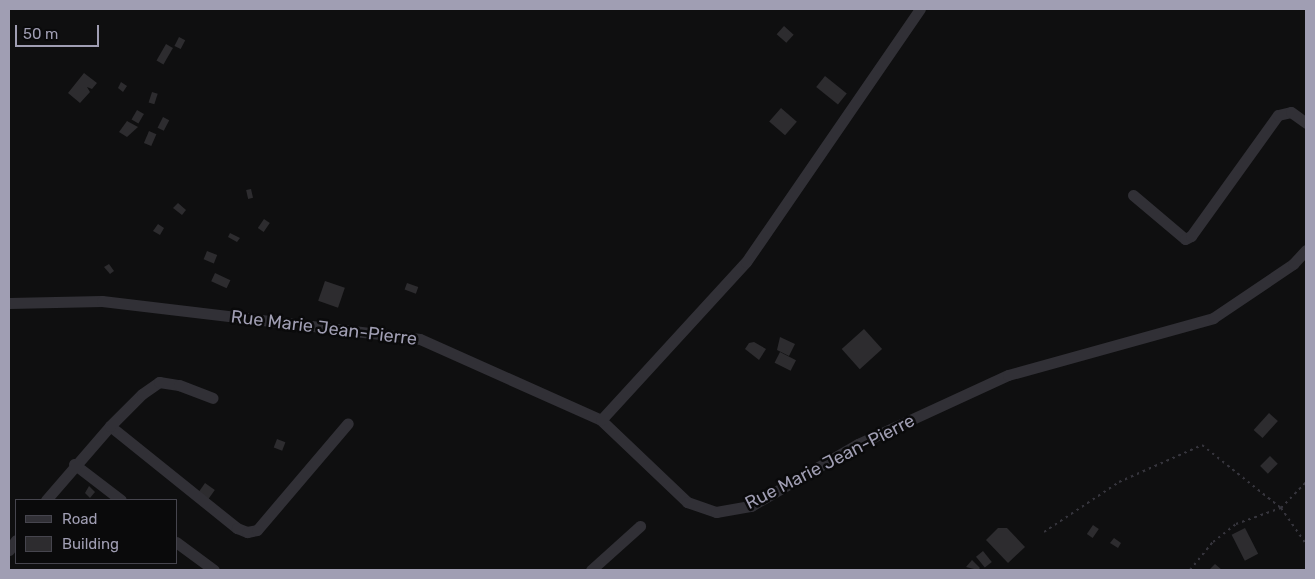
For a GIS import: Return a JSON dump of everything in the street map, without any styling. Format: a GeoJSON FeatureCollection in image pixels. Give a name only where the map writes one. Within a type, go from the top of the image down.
{"type":"FeatureCollection","features":[{"type":"Feature","properties":{"kind":"street"},"geometry":{"type":"LineString","coordinates":[[601,420],[746,262],[920,9]]}},
{"type":"Feature","properties":{"kind":"street"},"geometry":{"type":"LineString","coordinates":[[1133,195],[1185,239],[1191,236],[1278,115],[1291,112],[1306,123]]}},
{"type":"Feature","properties":{"kind":"street","name":"Rue Marie Jean-Pierre"},"geometry":{"type":"LineString","coordinates":[[9,304],[102,300],[420,339],[601,420],[687,502],[716,512],[751,506],[858,444],[1008,375],[1213,318],[1293,264],[1306,250]]}},
{"type":"Feature","properties":{"kind":"street"},"geometry":{"type":"LineString","coordinates":[[47,499],[74,464],[110,426],[142,394],[159,382],[179,385],[213,398]]}},
{"type":"Feature","properties":{"kind":"street"},"geometry":{"type":"LineString","coordinates":[[110,426],[237,528],[247,532],[257,530],[348,423]]}},
{"type":"Feature","properties":{"kind":"street"},"geometry":{"type":"LineString","coordinates":[[74,464],[120,499]]}},
{"type":"Feature","properties":{"kind":"street"},"geometry":{"type":"LineString","coordinates":[[591,570],[640,526]]}},
{"type":"Feature","properties":{"kind":"street"},"geometry":{"type":"LineString","coordinates":[[178,543],[214,570]]}},
{"type":"Feature","properties":{"kind":"path"},"geometry":{"type":"LineString","coordinates":[[1044,532],[1119,482],[1202,445],[1281,508],[1306,544]]}},
{"type":"Feature","properties":{"kind":"path"},"geometry":{"type":"LineString","coordinates":[[1190,570],[1213,542],[1236,524],[1281,508],[1306,482]]}},
{"type":"Feature","properties":{"kind":"building"},"geometry":{"type":"Polygon","coordinates":[[[784,26],[794,35],[786,43],[777,34],[784,26]]]}},
{"type":"Feature","properties":{"kind":"building"},"geometry":{"type":"Polygon","coordinates":[[[179,37],[185,40],[181,49],[174,46],[179,37]]]}},
{"type":"Feature","properties":{"kind":"building"},"geometry":{"type":"Polygon","coordinates":[[[166,44],[173,48],[163,64],[156,60],[166,44]]]}},
{"type":"Feature","properties":{"kind":"building"},"geometry":{"type":"Polygon","coordinates":[[[84,73],[97,83],[92,89],[87,87],[90,92],[80,103],[68,93],[84,73]]]}},
{"type":"Feature","properties":{"kind":"building"},"geometry":{"type":"Polygon","coordinates":[[[825,76],[847,94],[838,105],[816,87],[825,76]]]}},
{"type":"Feature","properties":{"kind":"building"},"geometry":{"type":"Polygon","coordinates":[[[121,82],[127,86],[123,92],[118,88],[121,82]]]}},
{"type":"Feature","properties":{"kind":"building"},"geometry":{"type":"Polygon","coordinates":[[[152,92],[158,94],[154,104],[149,102],[152,92]]]}},
{"type":"Feature","properties":{"kind":"building"},"geometry":{"type":"Polygon","coordinates":[[[781,108],[797,122],[785,135],[769,122],[781,108]]]}},
{"type":"Feature","properties":{"kind":"building"},"geometry":{"type":"Polygon","coordinates":[[[137,110],[144,114],[138,124],[132,120],[137,110]]]}},
{"type":"Feature","properties":{"kind":"building"},"geometry":{"type":"Polygon","coordinates":[[[163,117],[169,120],[164,131],[158,128],[163,117]]]}},
{"type":"Feature","properties":{"kind":"building"},"geometry":{"type":"Polygon","coordinates":[[[127,121],[138,127],[127,137],[119,132],[127,121]]]}},
{"type":"Feature","properties":{"kind":"building"},"geometry":{"type":"Polygon","coordinates":[[[149,131],[156,134],[151,146],[144,143],[149,131]]]}},
{"type":"Feature","properties":{"kind":"building"},"geometry":{"type":"Polygon","coordinates":[[[251,189],[253,198],[248,199],[246,190],[251,189]]]}},
{"type":"Feature","properties":{"kind":"building"},"geometry":{"type":"Polygon","coordinates":[[[178,203],[186,210],[182,215],[173,208],[178,203]]]}},
{"type":"Feature","properties":{"kind":"building"},"geometry":{"type":"Polygon","coordinates":[[[264,219],[270,223],[264,232],[258,228],[264,219]]]}},
{"type":"Feature","properties":{"kind":"building"},"geometry":{"type":"Polygon","coordinates":[[[158,224],[164,228],[160,235],[153,231],[158,224]]]}},
{"type":"Feature","properties":{"kind":"building"},"geometry":{"type":"Polygon","coordinates":[[[230,233],[240,238],[237,242],[228,237],[230,233]]]}},
{"type":"Feature","properties":{"kind":"building"},"geometry":{"type":"Polygon","coordinates":[[[207,251],[217,255],[214,263],[204,259],[207,251]]]}},
{"type":"Feature","properties":{"kind":"building"},"geometry":{"type":"Polygon","coordinates":[[[109,264],[114,271],[110,274],[104,267],[109,264]]]}},
{"type":"Feature","properties":{"kind":"building"},"geometry":{"type":"Polygon","coordinates":[[[215,273],[230,280],[227,288],[211,281],[215,273]]]}},
{"type":"Feature","properties":{"kind":"building"},"geometry":{"type":"Polygon","coordinates":[[[325,281],[345,288],[338,308],[318,301],[325,281]]]}},
{"type":"Feature","properties":{"kind":"building"},"geometry":{"type":"Polygon","coordinates":[[[407,283],[418,287],[416,294],[405,290],[407,283]]]}},
{"type":"Feature","properties":{"kind":"building"},"geometry":{"type":"Polygon","coordinates":[[[864,329],[882,349],[860,369],[842,349],[864,329]]]}},
{"type":"Feature","properties":{"kind":"building"},"geometry":{"type":"Polygon","coordinates":[[[780,337],[795,344],[789,356],[777,350],[780,337]]]}},
{"type":"Feature","properties":{"kind":"building"},"geometry":{"type":"Polygon","coordinates":[[[754,342],[766,349],[759,360],[745,349],[749,343],[754,342]]]}},
{"type":"Feature","properties":{"kind":"building"},"geometry":{"type":"Polygon","coordinates":[[[780,352],[796,360],[791,371],[775,363],[780,352]]]}},
{"type":"Feature","properties":{"kind":"building"},"geometry":{"type":"Polygon","coordinates":[[[1269,413],[1278,421],[1263,438],[1254,430],[1269,413]]]}},
{"type":"Feature","properties":{"kind":"building"},"geometry":{"type":"Polygon","coordinates":[[[277,439],[285,442],[282,451],[274,447],[277,439]]]}},
{"type":"Feature","properties":{"kind":"building"},"geometry":{"type":"Polygon","coordinates":[[[1270,456],[1278,464],[1268,474],[1260,466],[1270,456]]]}},
{"type":"Feature","properties":{"kind":"building"},"geometry":{"type":"Polygon","coordinates":[[[205,483],[215,490],[207,501],[198,494],[205,483]]]}},
{"type":"Feature","properties":{"kind":"building"},"geometry":{"type":"Polygon","coordinates":[[[89,486],[95,492],[90,498],[85,493],[89,486]]]}},
{"type":"Feature","properties":{"kind":"building"},"geometry":{"type":"Polygon","coordinates":[[[1093,525],[1099,529],[1093,538],[1087,534],[1093,525]]]}},
{"type":"Feature","properties":{"kind":"building"},"geometry":{"type":"Polygon","coordinates":[[[998,528],[1007,528],[1025,547],[1008,563],[986,540],[998,528]]]}},
{"type":"Feature","properties":{"kind":"building"},"geometry":{"type":"Polygon","coordinates":[[[1245,528],[1258,554],[1245,561],[1232,535],[1245,528]]]}},
{"type":"Feature","properties":{"kind":"building"},"geometry":{"type":"Polygon","coordinates":[[[1114,538],[1121,543],[1118,548],[1110,543],[1114,538]]]}},
{"type":"Feature","properties":{"kind":"building"},"geometry":{"type":"Polygon","coordinates":[[[983,551],[992,562],[985,568],[976,557],[983,551]]]}},
{"type":"Feature","properties":{"kind":"building"},"geometry":{"type":"Polygon","coordinates":[[[972,560],[980,568],[978,570],[966,567],[972,560]]]}},
{"type":"Feature","properties":{"kind":"building"},"geometry":{"type":"Polygon","coordinates":[[[1215,564],[1222,570],[1209,570],[1215,564]]]}}]}
